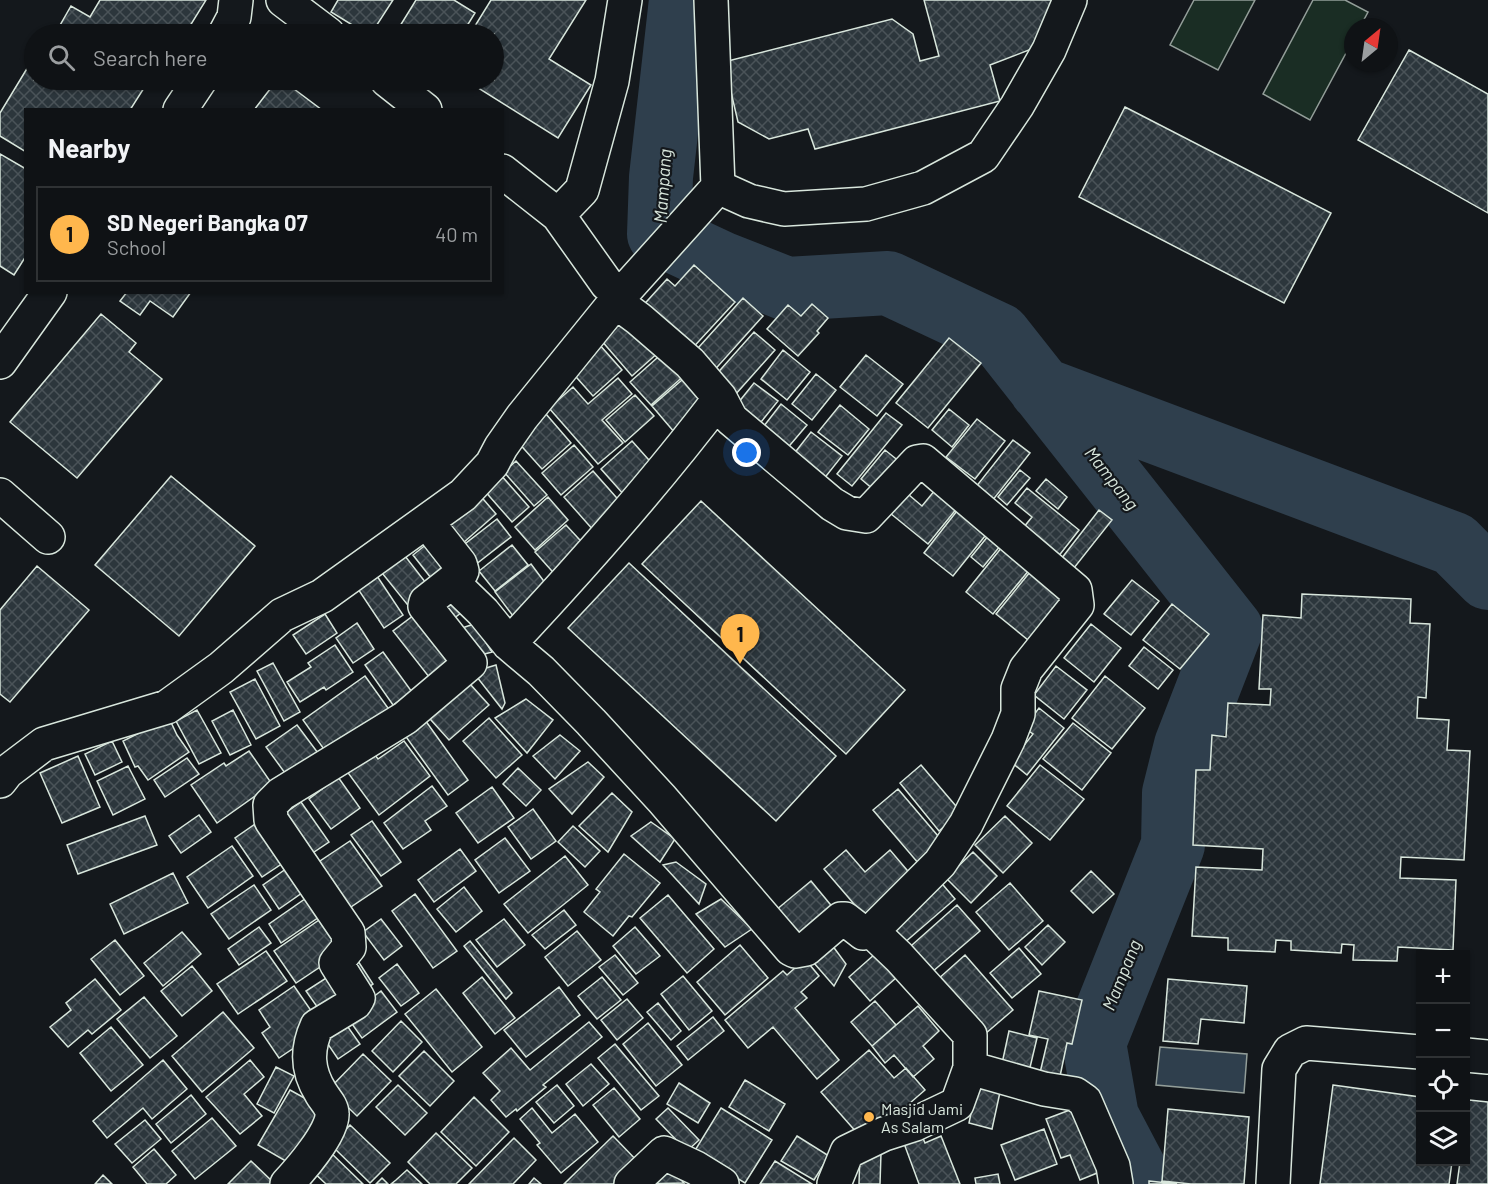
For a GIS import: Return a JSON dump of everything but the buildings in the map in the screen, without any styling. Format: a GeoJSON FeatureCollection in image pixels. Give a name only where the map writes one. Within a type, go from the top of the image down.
{"type":"FeatureCollection","features":[{"type":"Feature","properties":{"kind":"street"},"geometry":{"type":"LineString","coordinates":[[230,24],[234,17],[236,0]]}},
{"type":"Feature","properties":{"kind":"street"},"geometry":{"type":"LineString","coordinates":[[283,0],[315,24]]}},
{"type":"Feature","properties":{"kind":"street"},"geometry":{"type":"LineString","coordinates":[[558,215],[582,190],[612,81],[625,0]]}},
{"type":"Feature","properties":{"kind":"street"},"geometry":{"type":"LineString","coordinates":[[0,781],[7,772],[44,744],[167,706],[221,668],[282,615],[322,596],[427,522],[463,495],[492,464],[522,417],[614,294],[642,270],[718,187],[711,0]]}},
{"type":"Feature","properties":{"kind":"street"},"geometry":{"type":"LineString","coordinates":[[718,187],[749,201],[784,209],[866,204],[922,188],[982,156],[1017,106],[1049,51],[1070,0]]}},
{"type":"Feature","properties":{"kind":"street"},"geometry":{"type":"LineString","coordinates":[[181,108],[193,90]]}},
{"type":"Feature","properties":{"kind":"street"},"geometry":{"type":"LineString","coordinates":[[400,90],[422,108]]}},
{"type":"Feature","properties":{"kind":"street"},"geometry":{"type":"LineString","coordinates":[[504,173],[558,215],[614,294],[690,363],[720,398],[731,419],[832,504],[847,513],[866,516],[916,462],[923,461],[1075,590],[1077,605],[1026,669],[1018,689],[1018,714],[1008,740],[966,824],[940,863],[878,924],[875,931],[877,936],[970,1035],[970,1068],[957,1104],[847,1152],[834,1184]]}},
{"type":"Feature","properties":{"kind":"street"},"geometry":{"type":"LineString","coordinates":[[0,362],[49,294]]}},
{"type":"Feature","properties":{"kind":"street"},"geometry":{"type":"LineString","coordinates":[[508,644],[576,573],[680,451],[720,398]]}},
{"type":"Feature","properties":{"kind":"street"},"geometry":{"type":"LineString","coordinates":[[0,495],[48,537]]}},
{"type":"Feature","properties":{"kind":"street"},"geometry":{"type":"LineString","coordinates":[[287,1184],[305,1165],[332,1123],[332,1110],[320,1091],[308,1059],[314,1032],[317,1026],[354,1003],[358,998],[336,963],[349,947],[348,933],[271,820],[270,805],[281,794],[405,718],[470,663],[425,606],[426,602],[459,576],[462,571],[460,564],[427,522]]}},
{"type":"Feature","properties":{"kind":"street"},"geometry":{"type":"LineString","coordinates":[[452,582],[483,612],[508,644],[541,671],[591,722],[662,799],[791,948],[795,951],[806,949],[841,919],[845,919],[863,933],[875,931]]}},
{"type":"Feature","properties":{"kind":"street"},"geometry":{"type":"LineString","coordinates":[[1273,1184],[1279,1069],[1290,1051],[1306,1043],[1416,1052]]}},
{"type":"Feature","properties":{"kind":"street"},"geometry":{"type":"LineString","coordinates":[[1470,1055],[1488,1057]]}},
{"type":"Feature","properties":{"kind":"street"},"geometry":{"type":"LineString","coordinates":[[970,1068],[1044,1089],[1075,1094],[1085,1101],[1113,1166],[1116,1184]]}},
{"type":"Feature","properties":{"kind":"street"},"geometry":{"type":"LineString","coordinates":[[631,1184],[664,1153],[696,1168],[722,1184]]}},
{"type":"Feature","properties":{"kind":"green space"},"geometry":{"type":"Polygon","coordinates":[[[1194,0],[1255,0],[1218,70],[1170,45],[1194,0]]]}},
{"type":"Feature","properties":{"kind":"green space"},"geometry":{"type":"Polygon","coordinates":[[[1313,0],[1345,0],[1368,12],[1365,18],[1344,18],[1344,57],[1310,120],[1263,94],[1313,0]]]}},
{"type":"Feature","properties":{"kind":"water"},"geometry":{"type":"Polygon","coordinates":[[[1160,1047],[1247,1054],[1244,1093],[1156,1085],[1160,1047]]]}},
{"type":"Feature","properties":{"kind":"waterway","name":"Mampang"},"geometry":{"type":"LineString","coordinates":[[681,0],[661,177],[659,234],[721,263],[787,289],[888,283],[999,335],[1231,629],[1186,745],[1174,793],[1173,845],[1094,1043],[1107,1117],[1137,1174],[1138,1184]]}},
{"type":"Feature","properties":{"kind":"waterway"},"geometry":{"type":"LineString","coordinates":[[1041,389],[1454,544],[1488,578]]}},
{"type":"Feature","properties":{"kind":"place","name":"SD Negeri Bangka 07"},"geometry":{"type":"Point","coordinates":[740,664]}},
{"type":"Feature","properties":{"kind":"place","name":"Masjid Jami As Salam"},"geometry":{"type":"Point","coordinates":[869,1117]}}]}
